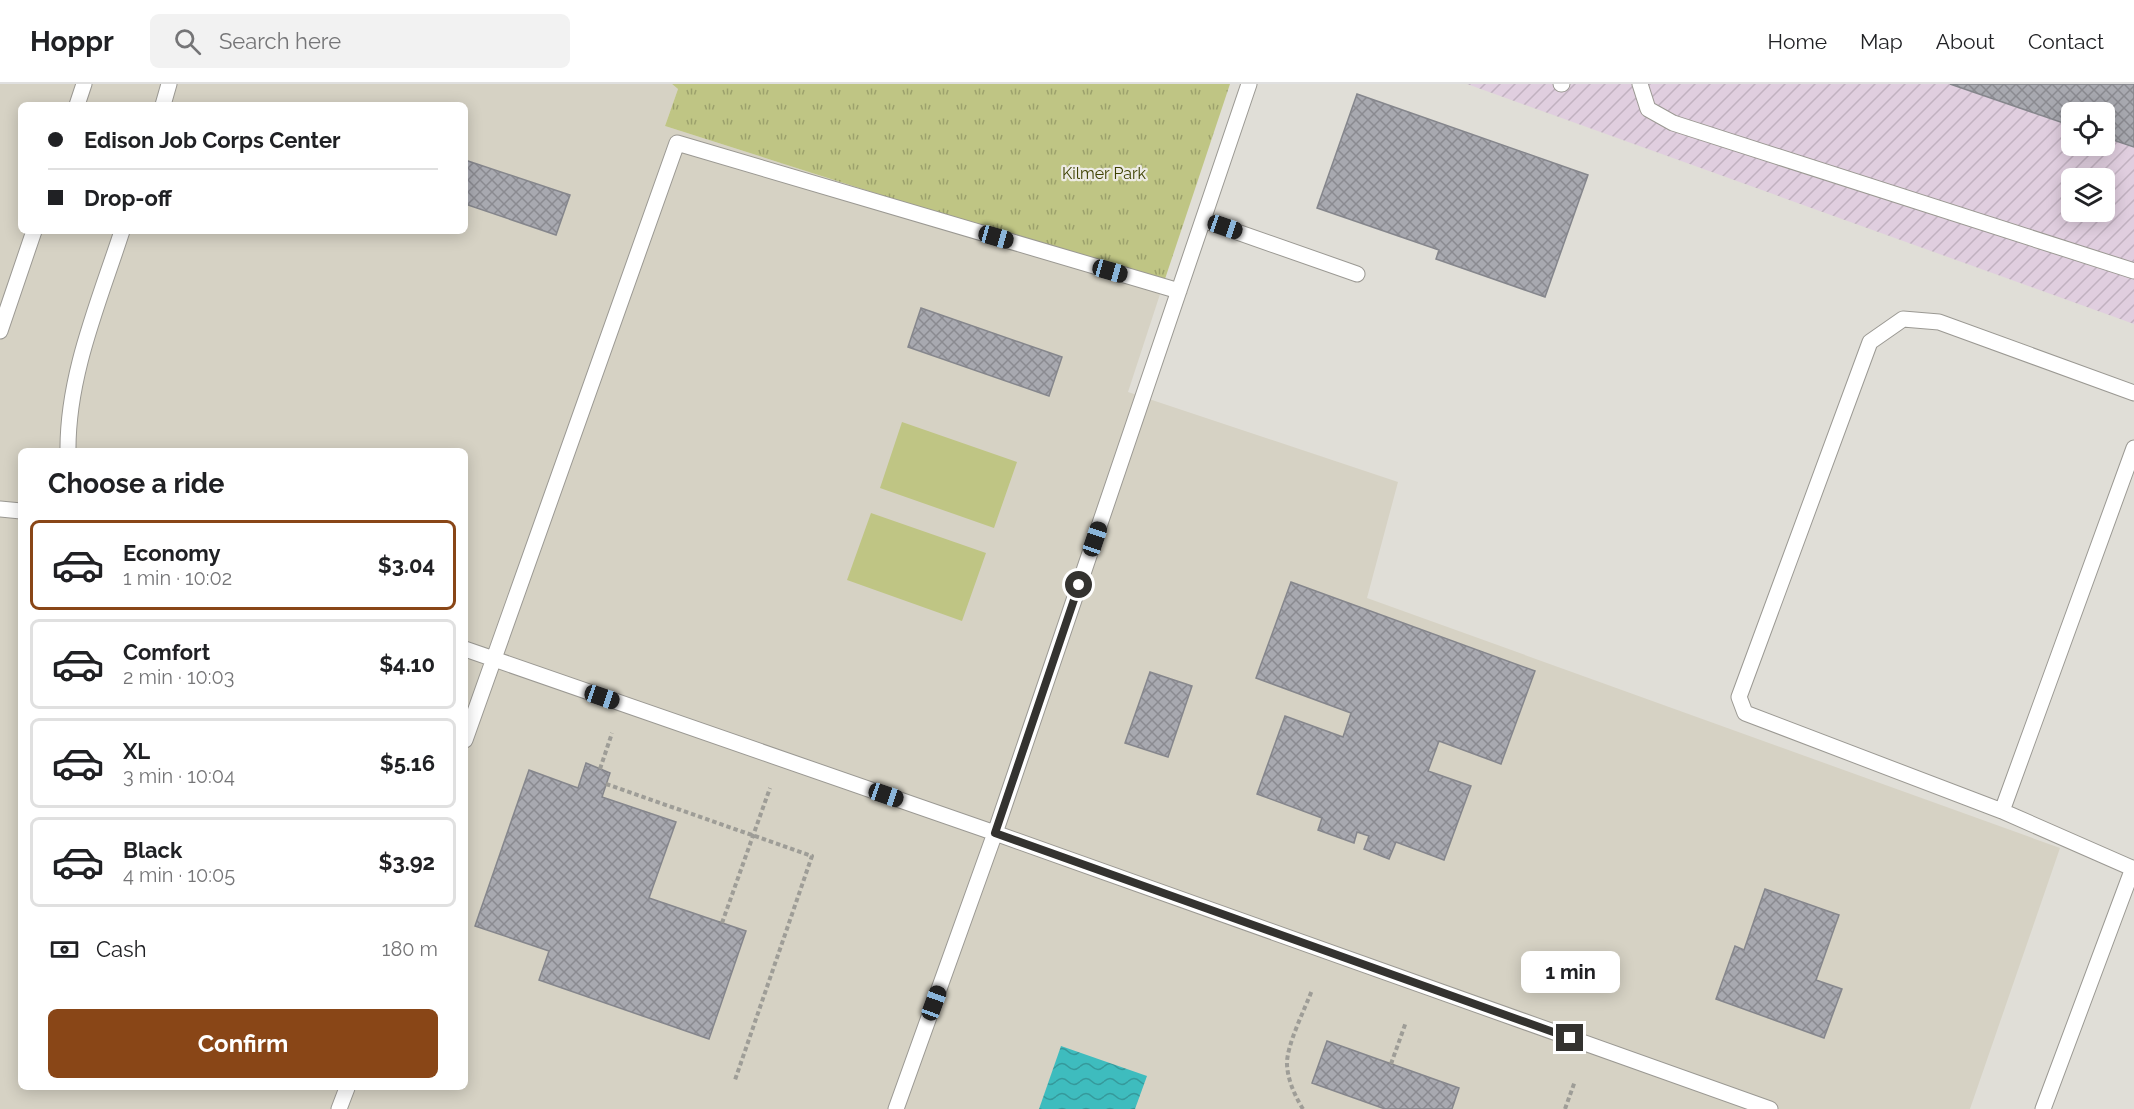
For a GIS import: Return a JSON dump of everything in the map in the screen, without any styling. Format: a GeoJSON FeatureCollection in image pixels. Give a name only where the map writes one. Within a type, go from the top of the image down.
{"type":"FeatureCollection","features":[{"type":"Feature","properties":{"kind":"lane"},"geometry":{"type":"LineString","coordinates":[[78,102],[84,84]]}},
{"type":"Feature","properties":{"kind":"lane"},"geometry":{"type":"LineString","coordinates":[[164,102],[169,84]]}},
{"type":"Feature","properties":{"kind":"lane"},"geometry":{"type":"LineString","coordinates":[[896,1109],[995,833],[1249,84]]}},
{"type":"Feature","properties":{"kind":"lane"},"geometry":{"type":"LineString","coordinates":[[1640,84],[1648,110],[1673,123],[2134,271]]}},
{"type":"Feature","properties":{"kind":"lane"},"geometry":{"type":"LineString","coordinates":[[468,731],[677,143],[1179,291]]}},
{"type":"Feature","properties":{"kind":"lane"},"geometry":{"type":"LineString","coordinates":[[1203,219],[1357,274]]}},
{"type":"Feature","properties":{"kind":"lane"},"geometry":{"type":"LineString","coordinates":[[0,331],[33,234]]}},
{"type":"Feature","properties":{"kind":"lane"},"geometry":{"type":"LineString","coordinates":[[68,448],[68,423],[79,363],[121,234]]}},
{"type":"Feature","properties":{"kind":"lane"},"geometry":{"type":"LineString","coordinates":[[2043,1109],[2133,868],[2002,811],[1745,712],[1739,697],[1870,342],[1903,319],[1939,322],[2134,393]]}},
{"type":"Feature","properties":{"kind":"lane"},"geometry":{"type":"LineString","coordinates":[[2002,811],[2134,448]]}},
{"type":"Feature","properties":{"kind":"lane"},"geometry":{"type":"LineString","coordinates":[[0,508],[18,511]]}},
{"type":"Feature","properties":{"kind":"lane"},"geometry":{"type":"LineString","coordinates":[[468,650],[995,833],[1770,1109]]}},
{"type":"Feature","properties":{"kind":"lane"},"geometry":{"type":"LineString","coordinates":[[339,1109],[346,1090]]}},
{"type":"Feature","properties":{"kind":"path"},"geometry":{"type":"LineString","coordinates":[[600,769],[612,733]]}},
{"type":"Feature","properties":{"kind":"path"},"geometry":{"type":"LineString","coordinates":[[606,784],[812,856],[735,1080]]}},
{"type":"Feature","properties":{"kind":"path"},"geometry":{"type":"LineString","coordinates":[[722,923],[770,788]]}},
{"type":"Feature","properties":{"kind":"path"},"geometry":{"type":"LineString","coordinates":[[1303,1109],[1294,1094],[1287,1064],[1289,1050],[1312,990]]}},
{"type":"Feature","properties":{"kind":"path"},"geometry":{"type":"LineString","coordinates":[[1391,1064],[1406,1022]]}},
{"type":"Feature","properties":{"kind":"path"},"geometry":{"type":"LineString","coordinates":[[1565,1109],[1575,1081]]}},
{"type":"Feature","properties":{"kind":"shaded area"},"geometry":{"type":"Polygon","coordinates":[[[0,84],[672,84],[678,89],[665,126],[1163,285],[1128,392],[1398,482],[1367,598],[2060,848],[1970,1109],[0,1109],[0,84]]]}},
{"type":"Feature","properties":{"kind":"shaded area"},"geometry":{"type":"Polygon","coordinates":[[[1467,84],[2134,84],[2134,324],[1467,84]]]}},
{"type":"Feature","properties":{"kind":"green space","name":"Kilmer Park"},"geometry":{"type":"Polygon","coordinates":[[[672,84],[1230,84],[1163,285],[665,126],[678,89],[672,84]]]}},
{"type":"Feature","properties":{"kind":"green space"},"geometry":{"type":"Polygon","coordinates":[[[902,422],[1017,462],[994,528],[880,488],[902,422]]]}},
{"type":"Feature","properties":{"kind":"green space"},"geometry":{"type":"Polygon","coordinates":[[[871,513],[986,553],[962,621],[847,580],[871,513]]]}},
{"type":"Feature","properties":{"kind":"water"},"geometry":{"type":"Polygon","coordinates":[[[1061,1046],[1147,1076],[1135,1109],[1039,1109],[1061,1046]]]}},
{"type":"Feature","properties":{"kind":"building"},"geometry":{"type":"Polygon","coordinates":[[[1950,84],[2134,84],[2134,147],[2115,141],[2115,102],[2061,102],[2061,122],[1950,84]]]}},
{"type":"Feature","properties":{"kind":"building"},"geometry":{"type":"Polygon","coordinates":[[[1357,94],[1588,175],[1545,297],[1436,259],[1439,250],[1317,208],[1357,94]]]}},
{"type":"Feature","properties":{"kind":"building"},"geometry":{"type":"Polygon","coordinates":[[[468,161],[570,195],[556,235],[468,205],[468,161]]]}},
{"type":"Feature","properties":{"kind":"building"},"geometry":{"type":"Polygon","coordinates":[[[921,308],[1062,357],[1049,396],[908,347],[921,308]]]}},
{"type":"Feature","properties":{"kind":"building"},"geometry":{"type":"Polygon","coordinates":[[[1291,582],[1535,671],[1501,764],[1439,741],[1428,771],[1471,786],[1444,860],[1396,842],[1389,859],[1364,849],[1369,836],[1357,832],[1354,843],[1318,830],[1322,818],[1257,794],[1285,716],[1343,737],[1351,713],[1256,678],[1291,582]]]}},
{"type":"Feature","properties":{"kind":"building"},"geometry":{"type":"Polygon","coordinates":[[[1150,672],[1192,686],[1168,757],[1125,743],[1150,672]]]}},
{"type":"Feature","properties":{"kind":"building"},"geometry":{"type":"Polygon","coordinates":[[[586,763],[610,773],[602,797],[676,822],[649,898],[746,931],[709,1039],[539,980],[549,951],[475,926],[529,770],[578,788],[586,763]]]}},
{"type":"Feature","properties":{"kind":"building"},"geometry":{"type":"Polygon","coordinates":[[[1765,889],[1839,915],[1816,980],[1842,989],[1824,1038],[1716,999],[1735,946],[1744,950],[1765,889]]]}},
{"type":"Feature","properties":{"kind":"building"},"geometry":{"type":"Polygon","coordinates":[[[1327,1041],[1459,1088],[1452,1109],[1385,1109],[1312,1083],[1327,1041]]]}},
{"type":"Feature","properties":{"kind":"route"},"geometry":{"type":"LineString","coordinates":[[1079,585],[995,833],[1570,1038]]}}]}
